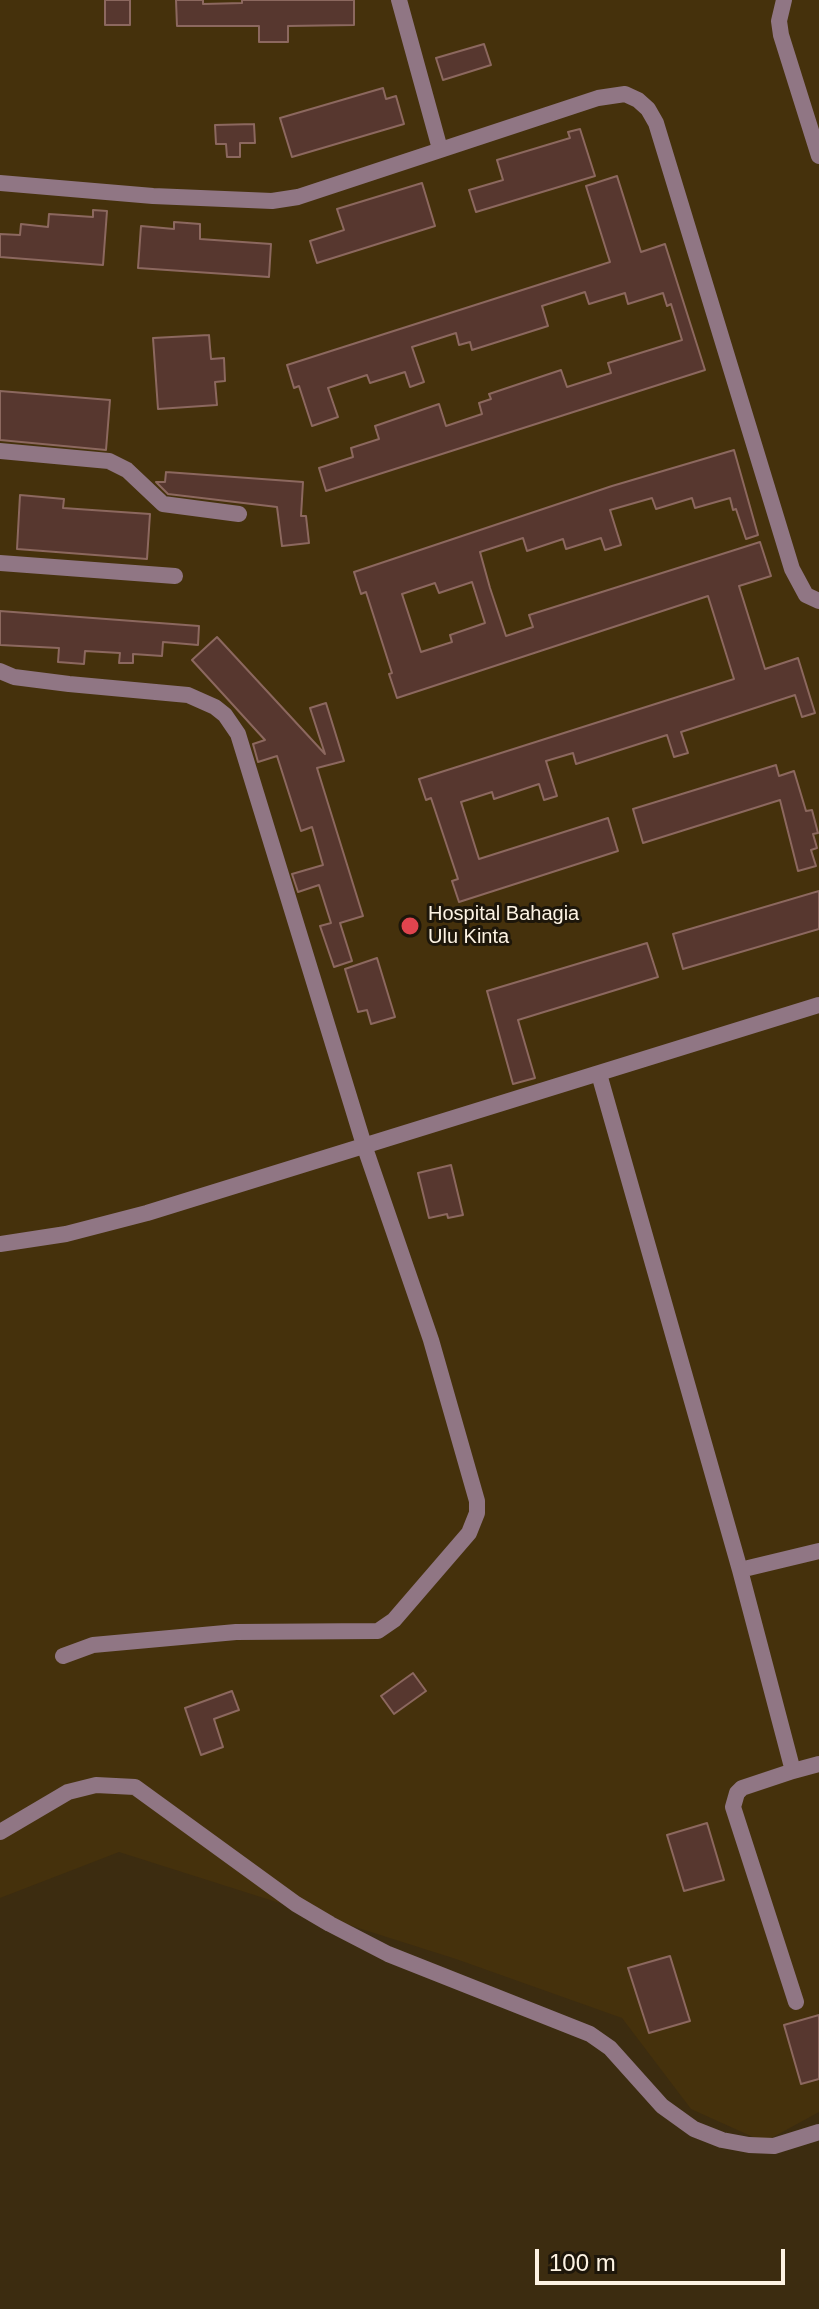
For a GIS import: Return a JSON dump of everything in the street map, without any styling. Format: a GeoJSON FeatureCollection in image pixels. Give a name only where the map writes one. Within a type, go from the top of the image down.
{"type":"FeatureCollection","features":[{"type":"Feature","properties":{"kind":"street"},"geometry":{"type":"LineString","coordinates":[[399,0],[440,149]]}},
{"type":"Feature","properties":{"kind":"street"},"geometry":{"type":"LineString","coordinates":[[784,0],[779,21],[781,35],[819,156]]}},
{"type":"Feature","properties":{"kind":"street"},"geometry":{"type":"LineString","coordinates":[[0,183],[153,196],[272,201],[298,197],[614,94],[625,94],[638,100],[656,123],[792,569],[806,595],[819,601]]}},
{"type":"Feature","properties":{"kind":"street"},"geometry":{"type":"LineString","coordinates":[[0,451],[118,463],[163,504],[239,514]]}},
{"type":"Feature","properties":{"kind":"street"},"geometry":{"type":"LineString","coordinates":[[0,563],[175,576]]}},
{"type":"Feature","properties":{"kind":"street"},"geometry":{"type":"LineString","coordinates":[[0,671],[14,677],[188,695],[204,700],[225,715],[243,748],[364,1145],[431,1340],[474,1486],[477,1513],[469,1533],[394,1620],[378,1631],[236,1632],[93,1645],[63,1656]]}},
{"type":"Feature","properties":{"kind":"street"},"geometry":{"type":"LineString","coordinates":[[0,1244],[66,1234],[147,1213],[819,1005]]}},
{"type":"Feature","properties":{"kind":"street"},"geometry":{"type":"LineString","coordinates":[[599,1074],[740,1570],[793,1771]]}},
{"type":"Feature","properties":{"kind":"street"},"geometry":{"type":"LineString","coordinates":[[740,1570],[819,1551]]}},
{"type":"Feature","properties":{"kind":"street"},"geometry":{"type":"LineString","coordinates":[[796,2002],[734,1814],[734,1800],[742,1788],[819,1764]]}},
{"type":"Feature","properties":{"kind":"street"},"geometry":{"type":"LineString","coordinates":[[0,1832],[68,1792],[96,1785],[135,1787],[296,1904],[330,1924],[388,1954],[590,2034],[610,2048],[662,2106],[694,2129],[722,2140],[774,2146],[819,2132]]}},
{"type":"Feature","properties":{"kind":"shaded area","name":"Hospital Bahagia Ulu Kinta"},"geometry":{"type":"Polygon","coordinates":[[[0,0],[819,0],[819,2112],[764,2142],[691,2109],[622,2018],[456,1959],[119,1852],[0,1898],[0,0]]]}},
{"type":"Feature","properties":{"kind":"building"},"geometry":{"type":"Polygon","coordinates":[[[105,0],[130,0],[130,25],[105,25],[105,0]]]}},
{"type":"Feature","properties":{"kind":"building"},"geometry":{"type":"Polygon","coordinates":[[[176,0],[203,0],[203,4],[242,3],[242,0],[354,0],[354,25],[288,26],[288,42],[259,42],[259,26],[177,26],[176,0]]]}},
{"type":"Feature","properties":{"kind":"building"},"geometry":{"type":"Polygon","coordinates":[[[484,44],[491,65],[443,80],[436,58],[484,44]]]}},
{"type":"Feature","properties":{"kind":"building"},"geometry":{"type":"Polygon","coordinates":[[[383,88],[386,99],[396,96],[404,124],[292,157],[280,118],[383,88]]]}},
{"type":"Feature","properties":{"kind":"building"},"geometry":{"type":"Polygon","coordinates":[[[254,124],[255,143],[240,143],[240,157],[227,157],[226,144],[216,144],[215,125],[254,124]]]}},
{"type":"Feature","properties":{"kind":"building"},"geometry":{"type":"Polygon","coordinates":[[[580,129],[595,176],[476,212],[469,190],[503,180],[497,160],[570,138],[568,132],[580,129]]]}},
{"type":"Feature","properties":{"kind":"building"},"geometry":{"type":"Polygon","coordinates":[[[617,176],[641,252],[665,244],[705,370],[326,491],[319,468],[353,457],[351,448],[379,439],[375,426],[439,404],[446,426],[482,414],[479,403],[491,399],[489,394],[561,370],[567,387],[611,373],[608,363],[682,340],[671,304],[667,306],[663,293],[628,304],[625,293],[589,304],[585,292],[542,306],[548,326],[472,350],[470,342],[459,345],[456,333],[412,347],[424,382],[410,387],[405,372],[370,383],[367,375],[328,388],[338,417],[312,426],[299,386],[294,388],[287,365],[610,262],[586,186],[617,176]]]}},
{"type":"Feature","properties":{"kind":"building"},"geometry":{"type":"Polygon","coordinates":[[[422,183],[435,226],[317,263],[310,241],[344,230],[337,209],[422,183]]]}},
{"type":"Feature","properties":{"kind":"building"},"geometry":{"type":"Polygon","coordinates":[[[93,210],[107,211],[103,265],[0,257],[0,234],[20,235],[21,224],[48,227],[49,214],[93,217],[93,210]]]}},
{"type":"Feature","properties":{"kind":"building"},"geometry":{"type":"Polygon","coordinates":[[[174,222],[200,224],[200,239],[271,244],[269,277],[138,268],[141,226],[174,229],[174,222]]]}},
{"type":"Feature","properties":{"kind":"building"},"geometry":{"type":"Polygon","coordinates":[[[209,335],[211,359],[224,358],[225,381],[215,382],[217,405],[158,409],[153,338],[209,335]]]}},
{"type":"Feature","properties":{"kind":"building"},"geometry":{"type":"Polygon","coordinates":[[[0,391],[110,400],[106,450],[0,440],[0,391]]]}},
{"type":"Feature","properties":{"kind":"building"},"geometry":{"type":"Polygon","coordinates":[[[734,450],[758,535],[746,539],[730,498],[695,508],[692,498],[656,509],[652,498],[610,510],[621,545],[605,550],[601,538],[566,549],[563,539],[527,551],[523,538],[480,552],[506,636],[533,627],[529,615],[760,542],[771,576],[739,586],[765,669],[798,658],[815,713],[802,717],[795,695],[681,732],[688,753],[674,757],[667,735],[576,764],[573,753],[546,761],[557,796],[544,800],[539,784],[494,799],[492,792],[461,802],[479,859],[608,818],[618,851],[459,902],[452,881],[458,879],[431,798],[426,800],[419,779],[734,679],[708,596],[397,698],[366,592],[361,594],[354,572],[612,486],[734,450]],[[472,582],[439,593],[435,583],[402,594],[421,652],[452,642],[450,635],[485,623],[472,582]]]}},
{"type":"Feature","properties":{"kind":"building"},"geometry":{"type":"Polygon","coordinates":[[[166,472],[303,482],[301,516],[306,516],[309,543],[282,546],[277,507],[168,494],[156,482],[165,482],[166,472]]]}},
{"type":"Feature","properties":{"kind":"building"},"geometry":{"type":"Polygon","coordinates":[[[20,495],[64,499],[63,508],[150,514],[147,559],[17,549],[20,495]]]}},
{"type":"Feature","properties":{"kind":"building"},"geometry":{"type":"Polygon","coordinates":[[[0,611],[199,626],[198,645],[163,642],[162,656],[133,654],[133,663],[119,663],[120,653],[85,651],[84,664],[58,662],[59,648],[0,645],[0,611]]]}},
{"type":"Feature","properties":{"kind":"building"},"geometry":{"type":"Polygon","coordinates":[[[217,637],[325,754],[310,708],[326,703],[344,761],[317,768],[363,916],[340,923],[352,961],[334,967],[320,926],[331,923],[319,885],[298,892],[292,874],[323,865],[312,827],[301,831],[277,756],[258,762],[253,744],[265,740],[192,660],[217,637]]]}},
{"type":"Feature","properties":{"kind":"building"},"geometry":{"type":"Polygon","coordinates":[[[776,765],[779,776],[794,771],[806,811],[812,810],[818,833],[813,834],[817,848],[811,850],[816,866],[798,871],[780,800],[643,843],[633,809],[776,765]]]}},
{"type":"Feature","properties":{"kind":"building"},"geometry":{"type":"Polygon","coordinates":[[[819,891],[819,929],[683,969],[673,934],[819,891]]]}},
{"type":"Feature","properties":{"kind":"building"},"geometry":{"type":"Polygon","coordinates":[[[647,943],[658,977],[518,1020],[535,1078],[513,1084],[487,991],[647,943]]]}},
{"type":"Feature","properties":{"kind":"building"},"geometry":{"type":"Polygon","coordinates":[[[377,958],[395,1017],[371,1024],[367,1010],[358,1012],[345,969],[377,958]]]}},
{"type":"Feature","properties":{"kind":"building"},"geometry":{"type":"Polygon","coordinates":[[[451,1165],[463,1215],[448,1218],[447,1214],[429,1218],[418,1173],[451,1165]]]}},
{"type":"Feature","properties":{"kind":"building"},"geometry":{"type":"Polygon","coordinates":[[[413,1673],[426,1691],[394,1714],[381,1696],[413,1673]]]}},
{"type":"Feature","properties":{"kind":"building"},"geometry":{"type":"Polygon","coordinates":[[[232,1691],[239,1710],[214,1719],[223,1747],[201,1755],[185,1708],[232,1691]]]}},
{"type":"Feature","properties":{"kind":"building"},"geometry":{"type":"Polygon","coordinates":[[[707,1823],[724,1880],[684,1891],[667,1835],[707,1823]]]}},
{"type":"Feature","properties":{"kind":"building"},"geometry":{"type":"Polygon","coordinates":[[[670,1956],[690,2021],[649,2033],[628,1968],[670,1956]]]}},
{"type":"Feature","properties":{"kind":"building"},"geometry":{"type":"Polygon","coordinates":[[[819,2015],[819,2079],[801,2084],[784,2025],[819,2015]]]}},
{"type":"Feature","properties":{"kind":"place","name":"Hospital Bahagia Ulu Kinta"},"geometry":{"type":"Point","coordinates":[410,926]}}]}
